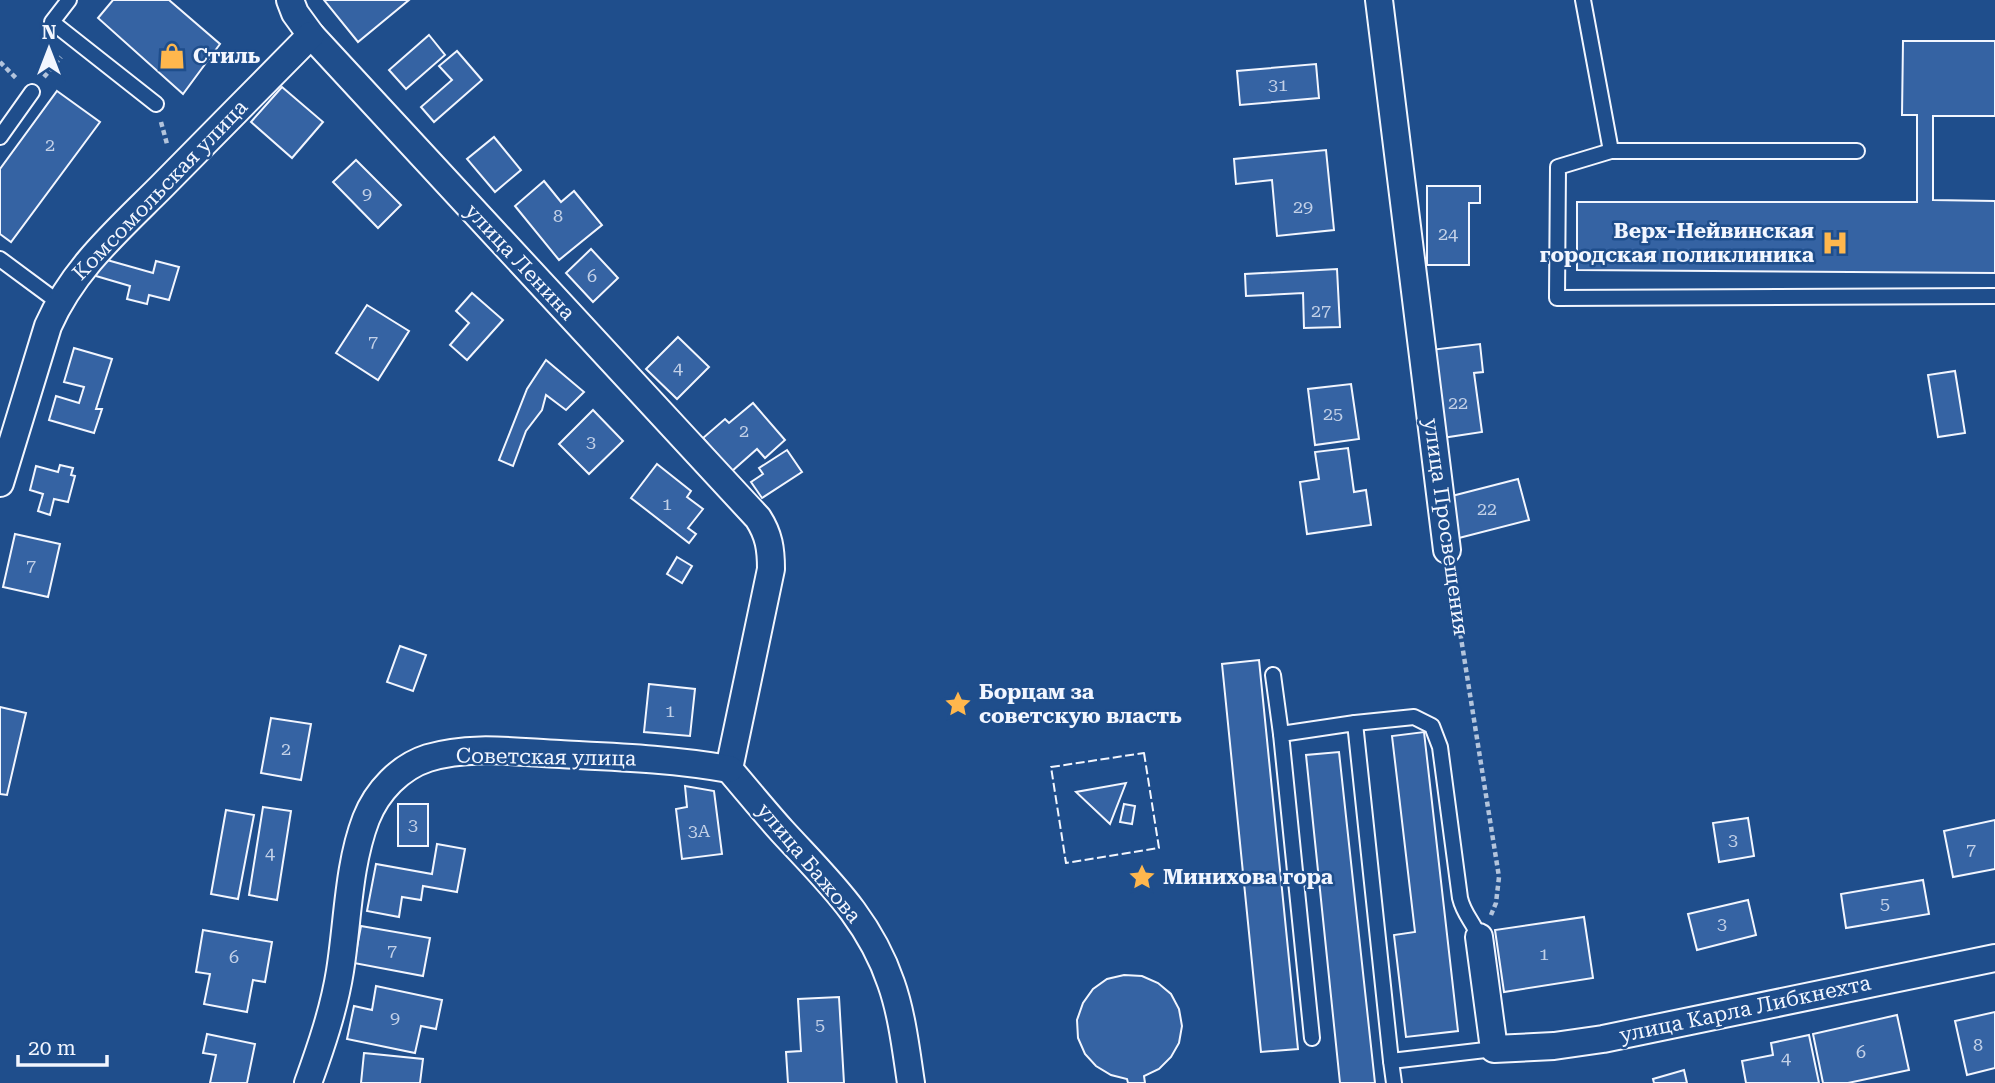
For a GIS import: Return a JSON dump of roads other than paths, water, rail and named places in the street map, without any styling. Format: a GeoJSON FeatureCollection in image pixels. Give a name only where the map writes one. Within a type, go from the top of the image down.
{"type":"FeatureCollection","features":[{"type":"Feature","properties":{"kind":"street","name":"улица Ленина"},"geometry":{"type":"LineString","coordinates":[[290,0],[295,13],[311,35],[758,518],[766,531],[771,547],[771,569],[729,769]]}},
{"type":"Feature","properties":{"kind":"street","name":"улица Просвещения"},"geometry":{"type":"LineString","coordinates":[[1379,0],[1447,550]]}},
{"type":"Feature","properties":{"kind":"street","name":"Комсомольская улица"},"geometry":{"type":"LineString","coordinates":[[0,483],[36,360],[58,302],[72,279],[311,35]]}},
{"type":"Feature","properties":{"kind":"street","name":"Советская улица"},"geometry":{"type":"LineString","coordinates":[[309,1083],[340,974],[361,833],[375,801],[388,783],[404,769],[426,759],[450,753],[478,751],[634,758],[729,769]]}},
{"type":"Feature","properties":{"kind":"street","name":"улица Бажова"},"geometry":{"type":"LineString","coordinates":[[729,769],[844,897],[862,924],[891,984],[911,1083]]}},
{"type":"Feature","properties":{"kind":"street"},"geometry":{"type":"LineString","coordinates":[[1479,937],[1494,1049]]}},
{"type":"Feature","properties":{"kind":"street","name":"улица Карла Либкнехта"},"geometry":{"type":"LineString","coordinates":[[1494,1049],[1554,1046],[1603,1039],[1995,958]]}},
{"type":"Feature","properties":{"kind":"lane"},"geometry":{"type":"LineString","coordinates":[[69,0],[52,22],[156,104]]}},
{"type":"Feature","properties":{"kind":"lane"},"geometry":{"type":"LineString","coordinates":[[1583,0],[1611,151]]}},
{"type":"Feature","properties":{"kind":"lane"},"geometry":{"type":"LineString","coordinates":[[0,137],[32,92]]}},
{"type":"Feature","properties":{"kind":"lane"},"geometry":{"type":"LineString","coordinates":[[1857,151],[1611,151],[1558,167],[1557,298],[1995,296]]}},
{"type":"Feature","properties":{"kind":"lane"},"geometry":{"type":"LineString","coordinates":[[0,259],[58,302]]}},
{"type":"Feature","properties":{"kind":"lane"},"geometry":{"type":"LineString","coordinates":[[1273,675],[1312,1038]]}},
{"type":"Feature","properties":{"kind":"lane"},"geometry":{"type":"LineString","coordinates":[[1281,734],[1414,717],[1432,726],[1440,747],[1460,898],[1464,914],[1474,925],[1479,937]]}},
{"type":"Feature","properties":{"kind":"lane"},"geometry":{"type":"LineString","coordinates":[[1355,723],[1394,1083]]}},
{"type":"Feature","properties":{"kind":"lane"},"geometry":{"type":"LineString","coordinates":[[1391,1061],[1494,1049]]}},
{"type":"Feature","properties":{"kind":"place","name":"Стиль"},"geometry":{"type":"Point","coordinates":[172,56]}},
{"type":"Feature","properties":{"kind":"place","name":"Верх-Нейвинская городская поликлиника"},"geometry":{"type":"Point","coordinates":[1835,243]}},
{"type":"Feature","properties":{"kind":"place","name":"Борцам за советскую власть"},"geometry":{"type":"Point","coordinates":[958,704]}},
{"type":"Feature","properties":{"kind":"place","name":"Минихова гора"},"geometry":{"type":"Point","coordinates":[1142,877]}}]}
